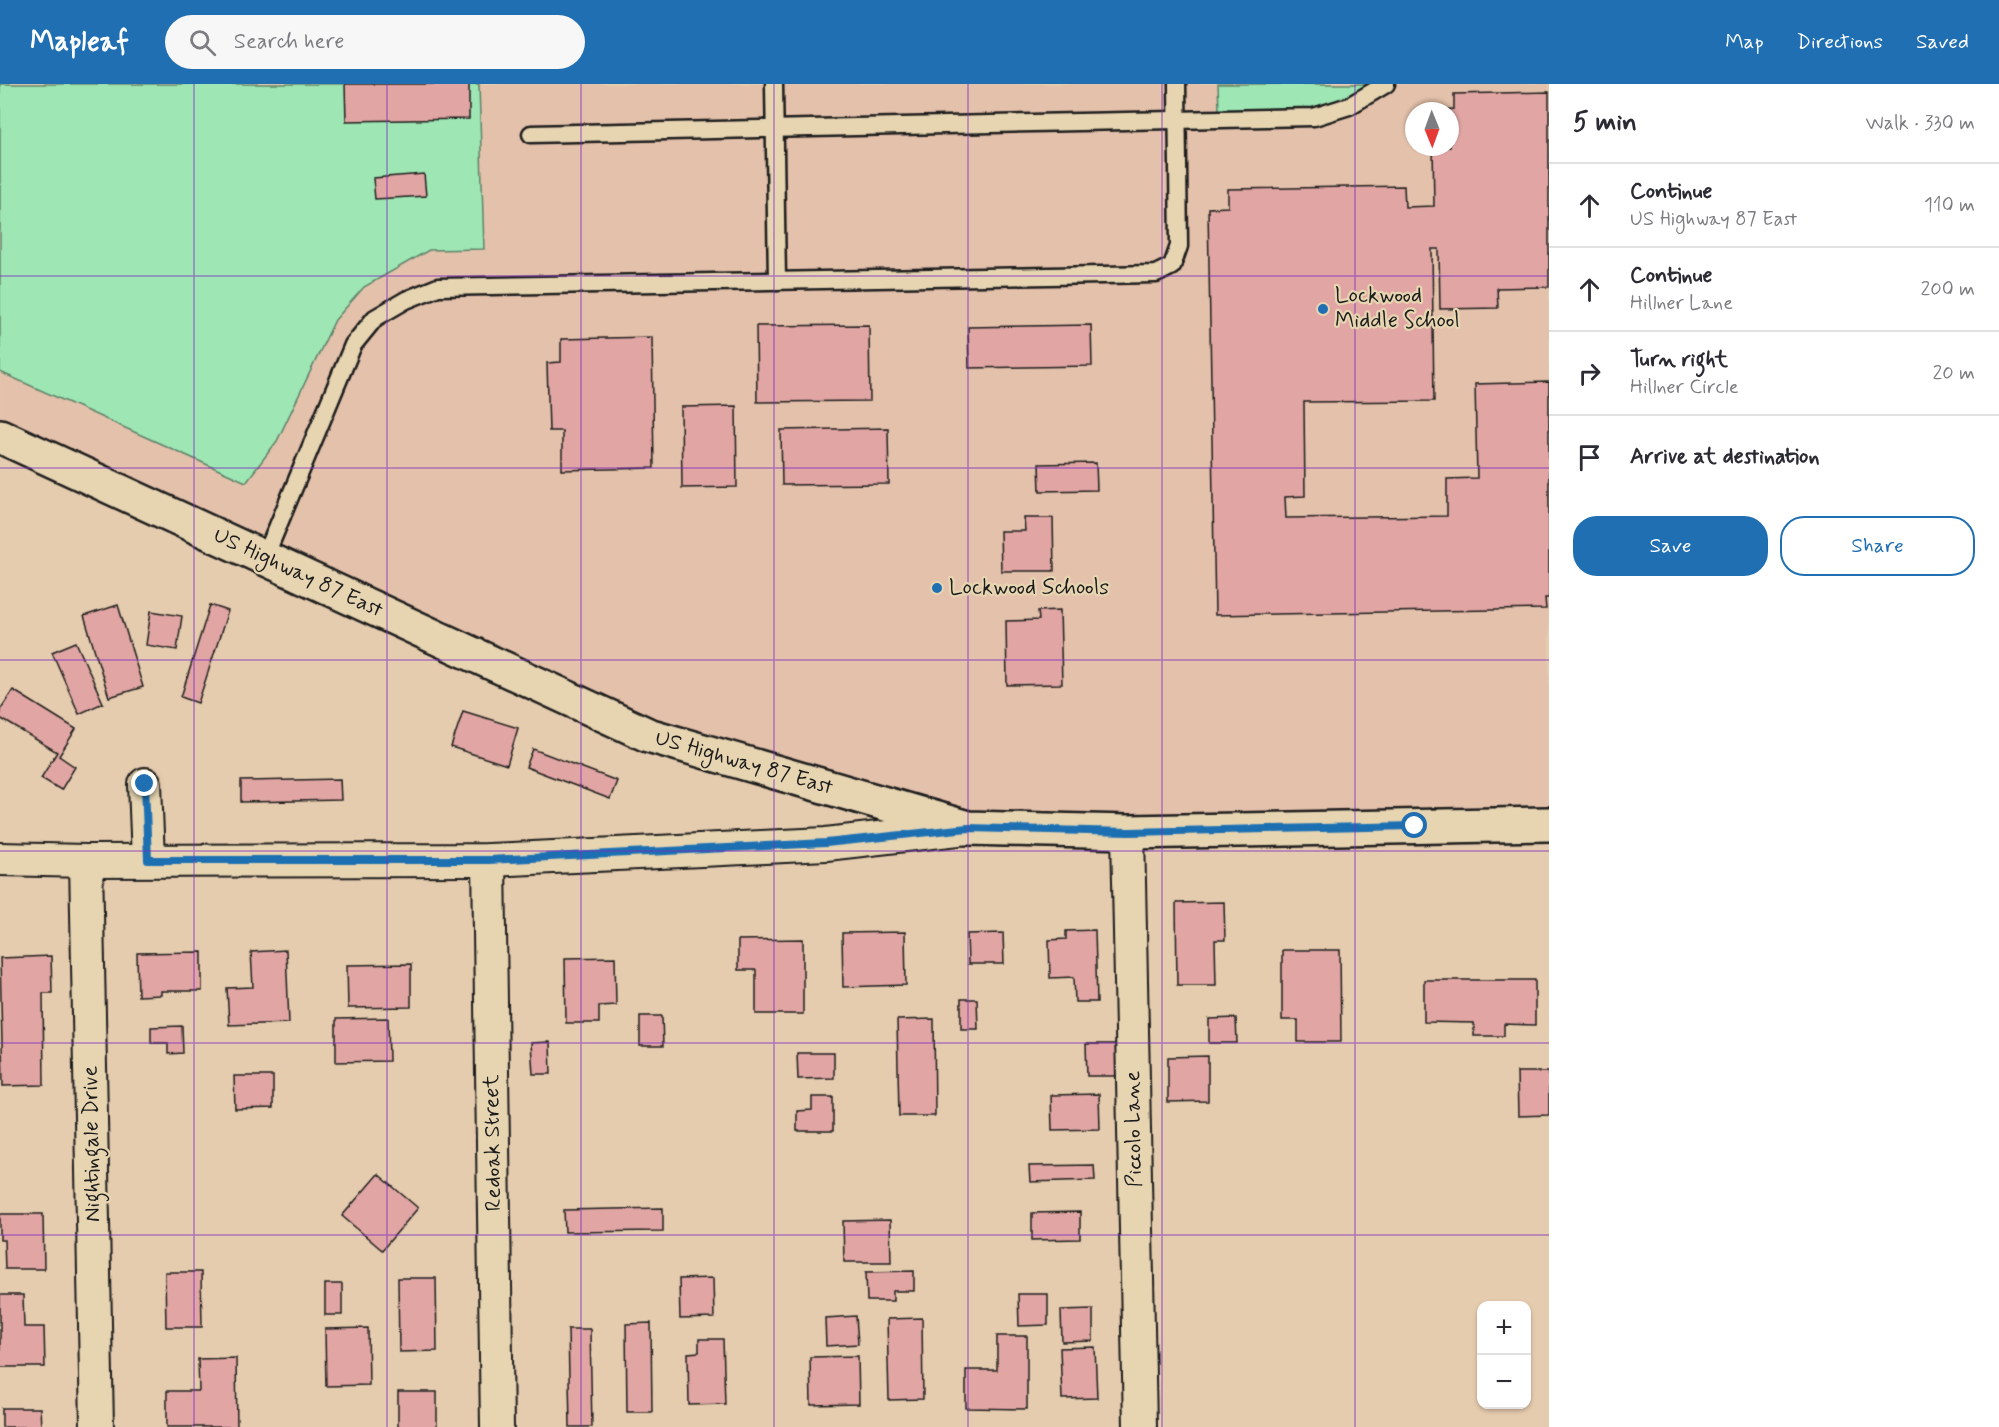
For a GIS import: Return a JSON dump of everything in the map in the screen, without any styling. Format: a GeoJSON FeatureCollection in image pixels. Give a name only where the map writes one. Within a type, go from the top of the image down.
{"type":"FeatureCollection","features":[{"type":"Feature","properties":{"kind":"street","name":"US Highway 87 East"},"geometry":{"type":"LineString","coordinates":[[0,436],[648,735],[968,828],[1128,832],[1549,824]]}},
{"type":"Feature","properties":{"kind":"street"},"geometry":{"type":"LineString","coordinates":[[145,784],[148,860]]}},
{"type":"Feature","properties":{"kind":"street"},"geometry":{"type":"LineString","coordinates":[[0,859],[87,861],[489,860],[826,843],[968,828]]}},
{"type":"Feature","properties":{"kind":"street","name":"Piccolo Lane"},"geometry":{"type":"LineString","coordinates":[[1128,832],[1140,1427]]}},
{"type":"Feature","properties":{"kind":"street","name":"Redoak Street"},"geometry":{"type":"LineString","coordinates":[[489,860],[497,1427]]}},
{"type":"Feature","properties":{"kind":"street","name":"Nightingale Drive"},"geometry":{"type":"LineString","coordinates":[[87,861],[97,1427]]}},
{"type":"Feature","properties":{"kind":"lane"},"geometry":{"type":"LineString","coordinates":[[774,84],[777,281]]}},
{"type":"Feature","properties":{"kind":"lane"},"geometry":{"type":"LineString","coordinates":[[265,557],[353,345],[375,318],[406,300],[438,287],[1156,274],[1172,266],[1179,246],[1177,84]]}},
{"type":"Feature","properties":{"kind":"lane"},"geometry":{"type":"LineString","coordinates":[[531,134],[1314,117],[1349,106],[1386,84]]}},
{"type":"Feature","properties":{"kind":"shaded area","name":"Lockwood Schools"},"geometry":{"type":"Polygon","coordinates":[[[0,84],[1549,84],[1549,826],[968,828],[648,735],[0,440],[0,84]]]}},
{"type":"Feature","properties":{"kind":"green space"},"geometry":{"type":"Polygon","coordinates":[[[0,84],[479,84],[484,249],[429,250],[364,287],[335,320],[277,441],[246,482],[0,372],[0,84]]]}},
{"type":"Feature","properties":{"kind":"green space"},"geometry":{"type":"Polygon","coordinates":[[[1218,84],[1378,84],[1370,91],[1317,108],[1219,110],[1218,84]]]}},
{"type":"Feature","properties":{"kind":"building"},"geometry":{"type":"Polygon","coordinates":[[[345,84],[469,84],[469,119],[346,121],[345,84]]]}},
{"type":"Feature","properties":{"kind":"building"},"geometry":{"type":"Polygon","coordinates":[[[1549,92],[1549,287],[1497,288],[1498,308],[1440,309],[1439,249],[1432,249],[1434,401],[1304,402],[1305,496],[1285,497],[1286,518],[1447,516],[1447,479],[1477,478],[1475,384],[1549,382],[1549,598],[1545,598],[1546,609],[1215,615],[1208,208],[1228,207],[1228,189],[1404,186],[1405,207],[1434,206],[1433,156],[1459,156],[1459,102],[1454,102],[1454,94],[1549,92]]]}},
{"type":"Feature","properties":{"kind":"building"},"geometry":{"type":"Polygon","coordinates":[[[424,174],[426,196],[375,199],[373,178],[424,174]]]}},
{"type":"Feature","properties":{"kind":"building"},"geometry":{"type":"Polygon","coordinates":[[[869,325],[870,401],[757,402],[756,326],[869,325]]]}},
{"type":"Feature","properties":{"kind":"building"},"geometry":{"type":"Polygon","coordinates":[[[1091,325],[1092,366],[969,368],[968,327],[1091,325]]]}},
{"type":"Feature","properties":{"kind":"building"},"geometry":{"type":"Polygon","coordinates":[[[652,337],[654,468],[562,470],[562,431],[549,431],[547,363],[561,362],[561,339],[652,337]]]}},
{"type":"Feature","properties":{"kind":"building"},"geometry":{"type":"Polygon","coordinates":[[[736,406],[737,487],[682,488],[681,407],[736,406]]]}},
{"type":"Feature","properties":{"kind":"building"},"geometry":{"type":"Polygon","coordinates":[[[888,428],[889,484],[782,485],[781,430],[888,428]]]}},
{"type":"Feature","properties":{"kind":"building"},"geometry":{"type":"Polygon","coordinates":[[[1096,463],[1097,490],[1040,491],[1039,464],[1096,463]]]}},
{"type":"Feature","properties":{"kind":"building"},"geometry":{"type":"Polygon","coordinates":[[[1024,518],[1053,518],[1054,571],[1001,571],[1000,531],[1025,531],[1024,518]]]}},
{"type":"Feature","properties":{"kind":"building"},"geometry":{"type":"Polygon","coordinates":[[[118,605],[143,687],[109,697],[84,616],[118,605]]]}},
{"type":"Feature","properties":{"kind":"building"},"geometry":{"type":"Polygon","coordinates":[[[210,605],[228,611],[198,703],[181,697],[210,605]]]}},
{"type":"Feature","properties":{"kind":"building"},"geometry":{"type":"Polygon","coordinates":[[[1060,610],[1062,684],[1007,685],[1006,621],[1039,620],[1038,611],[1060,610]]]}},
{"type":"Feature","properties":{"kind":"building"},"geometry":{"type":"Polygon","coordinates":[[[151,611],[182,616],[177,650],[146,645],[151,611]]]}},
{"type":"Feature","properties":{"kind":"building"},"geometry":{"type":"Polygon","coordinates":[[[76,642],[103,703],[79,714],[52,652],[76,642]]]}},
{"type":"Feature","properties":{"kind":"building"},"geometry":{"type":"Polygon","coordinates":[[[13,690],[76,729],[59,756],[75,767],[61,790],[41,778],[57,752],[0,718],[0,710],[13,690]]]}},
{"type":"Feature","properties":{"kind":"building"},"geometry":{"type":"Polygon","coordinates":[[[463,711],[518,728],[507,765],[451,747],[463,711]]]}},
{"type":"Feature","properties":{"kind":"building"},"geometry":{"type":"Polygon","coordinates":[[[533,749],[617,781],[610,799],[526,767],[533,749]]]}},
{"type":"Feature","properties":{"kind":"building"},"geometry":{"type":"Polygon","coordinates":[[[340,779],[341,800],[241,802],[241,781],[340,779]]]}},
{"type":"Feature","properties":{"kind":"building"},"geometry":{"type":"Polygon","coordinates":[[[1224,902],[1225,940],[1215,940],[1216,985],[1177,985],[1176,903],[1224,902]]]}},
{"type":"Feature","properties":{"kind":"building"},"geometry":{"type":"Polygon","coordinates":[[[1095,930],[1097,1002],[1075,1002],[1074,977],[1050,978],[1049,940],[1066,939],[1066,931],[1095,930]]]}},
{"type":"Feature","properties":{"kind":"building"},"geometry":{"type":"Polygon","coordinates":[[[905,932],[906,985],[843,987],[842,933],[905,932]]]}},
{"type":"Feature","properties":{"kind":"building"},"geometry":{"type":"Polygon","coordinates":[[[1003,933],[1004,964],[968,964],[967,934],[1003,933]]]}},
{"type":"Feature","properties":{"kind":"building"},"geometry":{"type":"Polygon","coordinates":[[[803,939],[803,1014],[756,1014],[756,970],[738,970],[738,940],[803,939]]]}},
{"type":"Feature","properties":{"kind":"building"},"geometry":{"type":"Polygon","coordinates":[[[286,950],[289,1023],[229,1025],[227,988],[253,987],[251,952],[286,950]]]}},
{"type":"Feature","properties":{"kind":"building"},"geometry":{"type":"Polygon","coordinates":[[[1282,950],[1340,950],[1341,1042],[1298,1042],[1298,1020],[1282,1020],[1282,950]]]}},
{"type":"Feature","properties":{"kind":"building"},"geometry":{"type":"Polygon","coordinates":[[[202,952],[202,991],[161,991],[161,995],[138,996],[137,953],[202,952]]]}},
{"type":"Feature","properties":{"kind":"building"},"geometry":{"type":"Polygon","coordinates":[[[51,956],[52,993],[43,993],[44,1085],[3,1086],[0,958],[51,956]]]}},
{"type":"Feature","properties":{"kind":"building"},"geometry":{"type":"Polygon","coordinates":[[[615,957],[616,1005],[599,1006],[599,1023],[566,1023],[565,958],[615,957]]]}},
{"type":"Feature","properties":{"kind":"building"},"geometry":{"type":"Polygon","coordinates":[[[411,964],[411,1007],[348,1008],[347,965],[411,964]]]}},
{"type":"Feature","properties":{"kind":"building"},"geometry":{"type":"Polygon","coordinates":[[[1424,980],[1535,980],[1535,1025],[1504,1024],[1504,1036],[1474,1036],[1474,1023],[1424,1022],[1424,980]]]}},
{"type":"Feature","properties":{"kind":"building"},"geometry":{"type":"Polygon","coordinates":[[[961,999],[977,999],[978,1029],[961,1029],[961,999]]]}},
{"type":"Feature","properties":{"kind":"building"},"geometry":{"type":"Polygon","coordinates":[[[640,1016],[662,1016],[663,1046],[640,1046],[640,1016]]]}},
{"type":"Feature","properties":{"kind":"building"},"geometry":{"type":"Polygon","coordinates":[[[388,1018],[389,1061],[336,1062],[336,1019],[388,1018]]]}},
{"type":"Feature","properties":{"kind":"building"},"geometry":{"type":"Polygon","coordinates":[[[1236,1018],[1237,1043],[1209,1043],[1209,1019],[1236,1018]]]}},
{"type":"Feature","properties":{"kind":"building"},"geometry":{"type":"Polygon","coordinates":[[[934,1019],[935,1116],[899,1116],[897,1020],[934,1019]]]}},
{"type":"Feature","properties":{"kind":"building"},"geometry":{"type":"Polygon","coordinates":[[[182,1026],[183,1053],[168,1054],[168,1043],[151,1043],[151,1027],[182,1026]]]}},
{"type":"Feature","properties":{"kind":"building"},"geometry":{"type":"Polygon","coordinates":[[[550,1042],[551,1074],[533,1074],[531,1043],[550,1042]]]}},
{"type":"Feature","properties":{"kind":"building"},"geometry":{"type":"Polygon","coordinates":[[[1086,1044],[1124,1044],[1125,1076],[1087,1076],[1086,1044]]]}},
{"type":"Feature","properties":{"kind":"building"},"geometry":{"type":"Polygon","coordinates":[[[797,1053],[834,1053],[834,1078],[798,1079],[797,1053]]]}},
{"type":"Feature","properties":{"kind":"building"},"geometry":{"type":"Polygon","coordinates":[[[1208,1056],[1208,1101],[1168,1102],[1168,1057],[1208,1056]]]}},
{"type":"Feature","properties":{"kind":"building"},"geometry":{"type":"Polygon","coordinates":[[[1517,1072],[1549,1072],[1549,1115],[1518,1116],[1517,1072]]]}},
{"type":"Feature","properties":{"kind":"building"},"geometry":{"type":"Polygon","coordinates":[[[234,1076],[273,1076],[273,1108],[235,1109],[234,1076]]]}},
{"type":"Feature","properties":{"kind":"building"},"geometry":{"type":"Polygon","coordinates":[[[1099,1094],[1100,1129],[1052,1130],[1051,1095],[1099,1094]]]}},
{"type":"Feature","properties":{"kind":"building"},"geometry":{"type":"Polygon","coordinates":[[[812,1097],[833,1097],[833,1131],[797,1131],[797,1111],[812,1110],[812,1097]]]}},
{"type":"Feature","properties":{"kind":"building"},"geometry":{"type":"Polygon","coordinates":[[[1094,1165],[1095,1180],[1030,1182],[1029,1166],[1094,1165]]]}},
{"type":"Feature","properties":{"kind":"building"},"geometry":{"type":"Polygon","coordinates":[[[378,1174],[418,1208],[382,1250],[342,1216],[378,1174]]]}},
{"type":"Feature","properties":{"kind":"building"},"geometry":{"type":"Polygon","coordinates":[[[663,1208],[663,1231],[565,1232],[564,1210],[663,1208]]]}},
{"type":"Feature","properties":{"kind":"building"},"geometry":{"type":"Polygon","coordinates":[[[1080,1212],[1080,1239],[1032,1240],[1032,1213],[1080,1212]]]}},
{"type":"Feature","properties":{"kind":"building"},"geometry":{"type":"Polygon","coordinates":[[[0,1214],[43,1214],[44,1269],[5,1269],[4,1240],[0,1240],[0,1214]]]}},
{"type":"Feature","properties":{"kind":"building"},"geometry":{"type":"Polygon","coordinates":[[[890,1220],[891,1262],[844,1262],[843,1221],[890,1220]]]}},
{"type":"Feature","properties":{"kind":"building"},"geometry":{"type":"Polygon","coordinates":[[[914,1271],[914,1291],[893,1291],[893,1301],[867,1301],[866,1272],[914,1271]]]}},
{"type":"Feature","properties":{"kind":"building"},"geometry":{"type":"Polygon","coordinates":[[[165,1272],[201,1272],[202,1327],[166,1327],[165,1272]]]}},
{"type":"Feature","properties":{"kind":"building"},"geometry":{"type":"Polygon","coordinates":[[[398,1278],[436,1278],[437,1351],[399,1352],[398,1278]]]}},
{"type":"Feature","properties":{"kind":"building"},"geometry":{"type":"Polygon","coordinates":[[[713,1278],[714,1318],[680,1319],[679,1279],[713,1278]]]}},
{"type":"Feature","properties":{"kind":"building"},"geometry":{"type":"Polygon","coordinates":[[[325,1284],[342,1284],[342,1315],[325,1315],[325,1284]]]}},
{"type":"Feature","properties":{"kind":"building"},"geometry":{"type":"Polygon","coordinates":[[[1018,1294],[1048,1294],[1048,1325],[1019,1326],[1018,1294]]]}},
{"type":"Feature","properties":{"kind":"building"},"geometry":{"type":"Polygon","coordinates":[[[0,1295],[23,1295],[24,1327],[44,1327],[45,1367],[0,1367],[0,1295]]]}},
{"type":"Feature","properties":{"kind":"building"},"geometry":{"type":"Polygon","coordinates":[[[1093,1309],[1093,1341],[1062,1342],[1061,1310],[1093,1309]]]}},
{"type":"Feature","properties":{"kind":"building"},"geometry":{"type":"Polygon","coordinates":[[[856,1316],[858,1344],[826,1346],[825,1318],[856,1316]]]}},
{"type":"Feature","properties":{"kind":"building"},"geometry":{"type":"Polygon","coordinates":[[[922,1318],[923,1399],[889,1400],[887,1319],[922,1318]]]}},
{"type":"Feature","properties":{"kind":"building"},"geometry":{"type":"Polygon","coordinates":[[[651,1323],[652,1412],[627,1412],[626,1324],[651,1323]]]}},
{"type":"Feature","properties":{"kind":"building"},"geometry":{"type":"Polygon","coordinates":[[[368,1328],[369,1385],[326,1386],[325,1329],[368,1328]]]}},
{"type":"Feature","properties":{"kind":"building"},"geometry":{"type":"Polygon","coordinates":[[[568,1329],[590,1329],[592,1427],[570,1427],[568,1329]]]}},
{"type":"Feature","properties":{"kind":"building"},"geometry":{"type":"Polygon","coordinates":[[[997,1336],[1027,1336],[1027,1409],[966,1408],[966,1370],[997,1370],[997,1336]]]}},
{"type":"Feature","properties":{"kind":"building"},"geometry":{"type":"Polygon","coordinates":[[[699,1339],[723,1339],[725,1404],[689,1405],[688,1353],[699,1352],[699,1339]]]}},
{"type":"Feature","properties":{"kind":"building"},"geometry":{"type":"Polygon","coordinates":[[[1095,1347],[1097,1398],[1062,1399],[1060,1348],[1095,1347]]]}},
{"type":"Feature","properties":{"kind":"building"},"geometry":{"type":"Polygon","coordinates":[[[858,1356],[859,1404],[811,1405],[810,1357],[858,1356]]]}},
{"type":"Feature","properties":{"kind":"building"},"geometry":{"type":"Polygon","coordinates":[[[236,1358],[237,1427],[167,1427],[167,1391],[199,1391],[198,1359],[236,1358]]]}},
{"type":"Feature","properties":{"kind":"building"},"geometry":{"type":"Polygon","coordinates":[[[398,1392],[437,1392],[437,1427],[398,1427],[398,1392]]]}},
{"type":"Feature","properties":{"kind":"building"},"geometry":{"type":"Polygon","coordinates":[[[2,1408],[40,1408],[41,1427],[2,1427],[2,1408]]]}},
{"type":"Feature","properties":{"kind":"place","name":"Lockwood Middle School"},"geometry":{"type":"Point","coordinates":[1323,309]}},
{"type":"Feature","properties":{"kind":"place","name":"Lockwood Schools"},"geometry":{"type":"Point","coordinates":[937,588]}},
{"type":"Feature","properties":{"kind":"route"},"geometry":{"type":"LineString","coordinates":[[145,784],[148,860],[489,860],[826,843],[968,828],[1128,832],[1415,826]]}}]}
